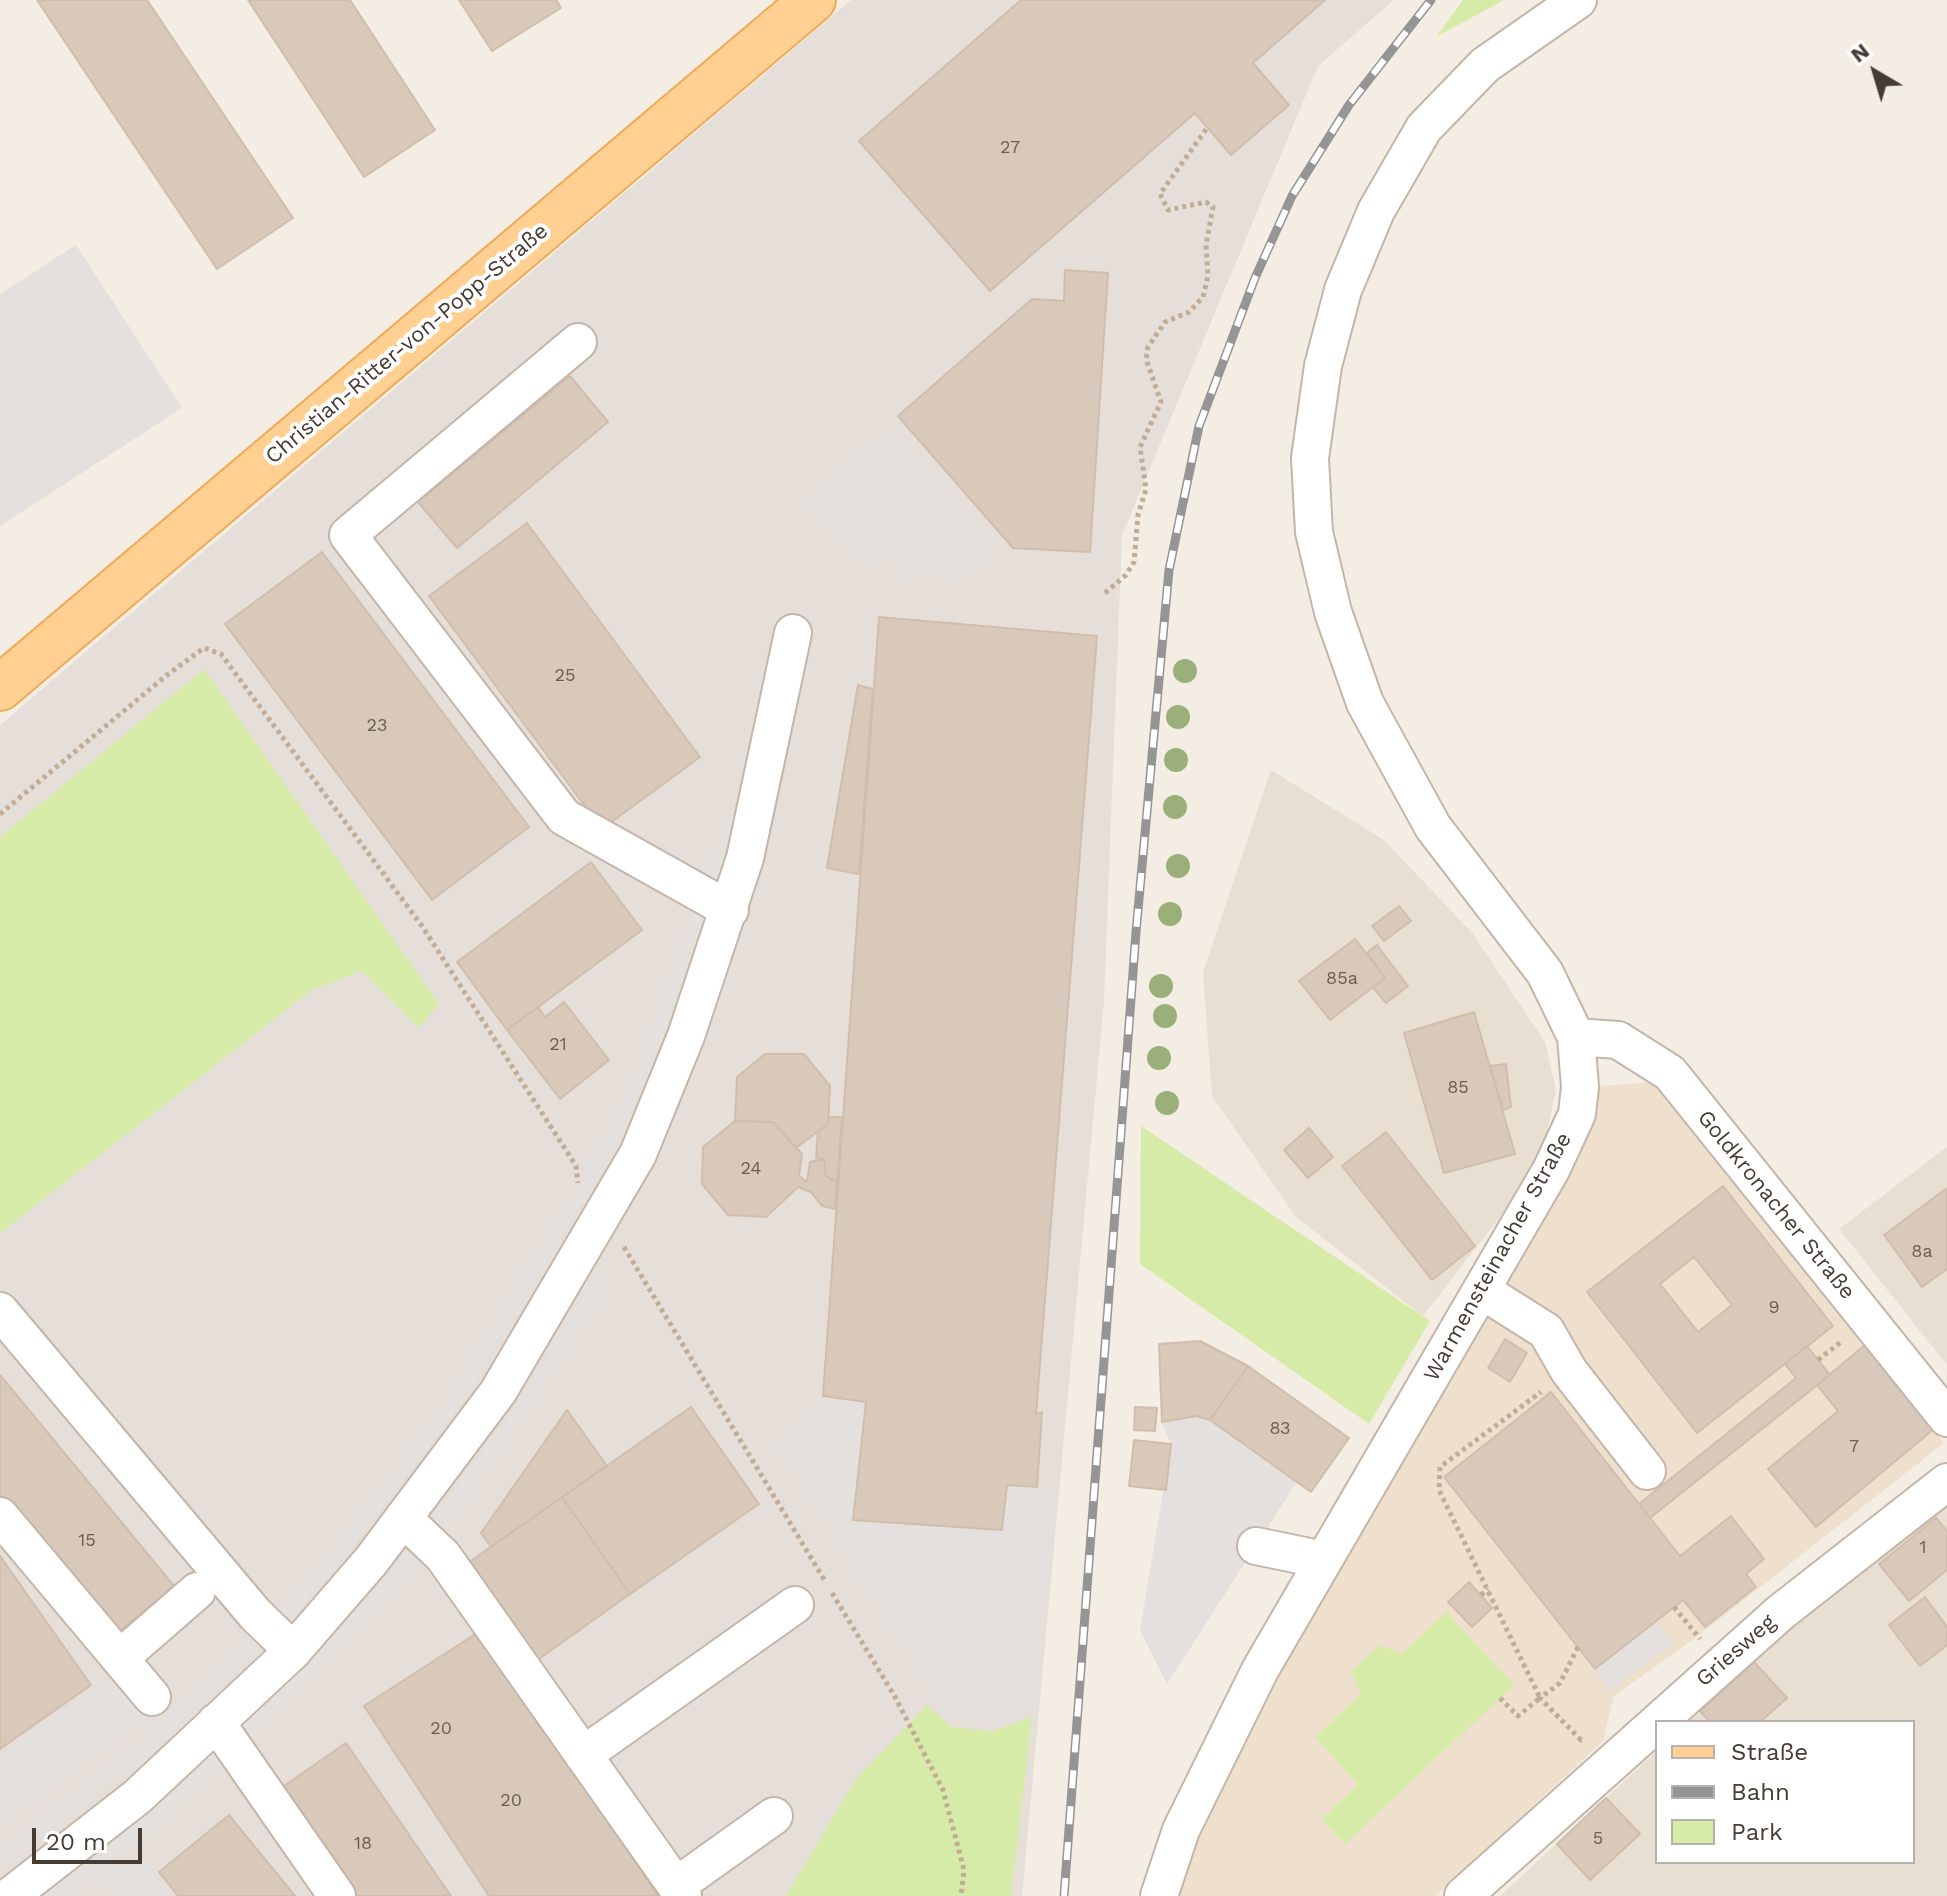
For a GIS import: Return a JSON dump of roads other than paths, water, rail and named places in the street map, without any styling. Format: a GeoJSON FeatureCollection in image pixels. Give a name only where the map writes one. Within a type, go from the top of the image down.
{"type":"FeatureCollection","features":[{"type":"Feature","properties":{"kind":"main road","name":"Christian-Ritter-von-Popp-Straße"},"geometry":{"type":"LineString","coordinates":[[0,688],[813,0]]}},
{"type":"Feature","properties":{"kind":"street","name":"Warmensteinacher Straße"},"geometry":{"type":"LineString","coordinates":[[1159,1896],[1181,1830],[1260,1670],[1551,1170],[1577,1114],[1580,1087],[1576,1037],[1545,973],[1433,827],[1365,703],[1333,612],[1314,532],[1310,458],[1323,366],[1343,290],[1376,211],[1424,128],[1485,65],[1578,0]]}},
{"type":"Feature","properties":{"kind":"street"},"geometry":{"type":"LineString","coordinates":[[578,342],[348,535],[564,817],[730,910]]}},
{"type":"Feature","properties":{"kind":"street"},"geometry":{"type":"LineString","coordinates":[[10,1896],[137,1797],[293,1651],[371,1561],[498,1392],[638,1154],[686,1036],[745,858],[793,633]]}},
{"type":"Feature","properties":{"kind":"street","name":"Goldkronacher Straße"},"geometry":{"type":"LineString","coordinates":[[1576,1037],[1618,1040],[1670,1073],[1947,1418]]}},
{"type":"Feature","properties":{"kind":"street"},"geometry":{"type":"LineString","coordinates":[[1481,1290],[1546,1331],[1569,1371],[1647,1471]]}},
{"type":"Feature","properties":{"kind":"street"},"geometry":{"type":"LineString","coordinates":[[0,1311],[255,1614],[293,1651]]}},
{"type":"Feature","properties":{"kind":"street","name":"Griesweg"},"geometry":{"type":"LineString","coordinates":[[1660,1720],[1781,1612],[1947,1482]]}},
{"type":"Feature","properties":{"kind":"street"},"geometry":{"type":"LineString","coordinates":[[0,1516],[152,1697]]}},
{"type":"Feature","properties":{"kind":"street"},"geometry":{"type":"LineString","coordinates":[[403,1518],[443,1556],[679,1891],[774,1816]]}},
{"type":"Feature","properties":{"kind":"street"},"geometry":{"type":"LineString","coordinates":[[1256,1546],[1324,1560]]}},
{"type":"Feature","properties":{"kind":"street"},"geometry":{"type":"LineString","coordinates":[[120,1658],[197,1591]]}},
{"type":"Feature","properties":{"kind":"street"},"geometry":{"type":"LineString","coordinates":[[583,1755],[795,1605]]}},
{"type":"Feature","properties":{"kind":"street"},"geometry":{"type":"LineString","coordinates":[[216,1722],[337,1896]]}},
{"type":"Feature","properties":{"kind":"street","name":"Griesweg"},"geometry":{"type":"LineString","coordinates":[[1463,1896],[1655,1725]]}},
{"type":"Feature","properties":{"kind":"railway"},"geometry":{"type":"LineString","coordinates":[[1064,1896],[1136,932],[1169,570],[1199,426],[1255,278],[1292,196],[1349,105],[1431,0]]}}]}
